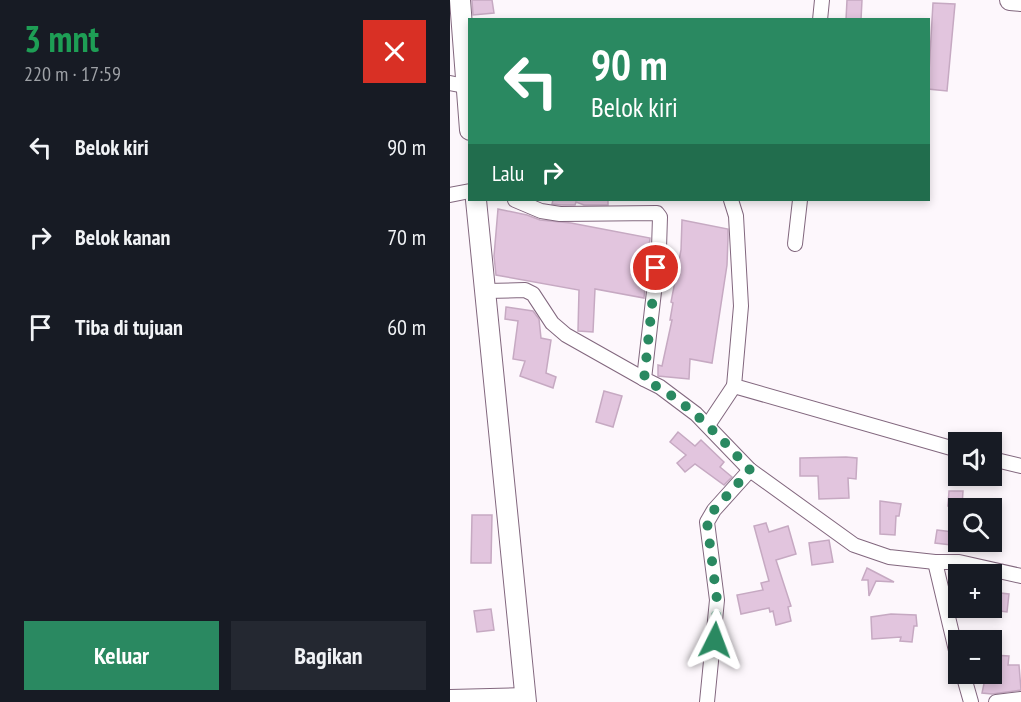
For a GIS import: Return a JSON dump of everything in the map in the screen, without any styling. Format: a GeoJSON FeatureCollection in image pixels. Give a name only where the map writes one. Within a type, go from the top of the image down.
{"type":"FeatureCollection","features":[{"type":"Feature","properties":{"kind":"street"},"geometry":{"type":"LineString","coordinates":[[820,18],[822,0]]}},
{"type":"Feature","properties":{"kind":"street"},"geometry":{"type":"LineString","coordinates":[[1010,0],[1021,1]]}},
{"type":"Feature","properties":{"kind":"street"},"geometry":{"type":"LineString","coordinates":[[457,3],[462,86],[468,119]]}},
{"type":"Feature","properties":{"kind":"street"},"geometry":{"type":"LineString","coordinates":[[450,195],[468,191]]}},
{"type":"Feature","properties":{"kind":"street"},"geometry":{"type":"LineString","coordinates":[[450,697],[526,699],[476,201]]}},
{"type":"Feature","properties":{"kind":"street"},"geometry":{"type":"LineString","coordinates":[[516,201],[541,211],[560,214],[653,212],[660,217],[659,248],[644,380]]}},
{"type":"Feature","properties":{"kind":"street"},"geometry":{"type":"LineString","coordinates":[[708,425],[734,386],[741,306],[736,216],[731,201]]}},
{"type":"Feature","properties":{"kind":"street"},"geometry":{"type":"LineString","coordinates":[[795,244],[800,201]]}},
{"type":"Feature","properties":{"kind":"street"},"geometry":{"type":"LineString","coordinates":[[486,291],[525,290],[533,294],[552,323],[566,335],[660,387],[708,425],[750,470],[854,545],[889,557],[959,562],[1021,576]]}},
{"type":"Feature","properties":{"kind":"street"},"geometry":{"type":"LineString","coordinates":[[734,386],[948,447]]}},
{"type":"Feature","properties":{"kind":"street"},"geometry":{"type":"LineString","coordinates":[[1002,461],[1021,466]]}},
{"type":"Feature","properties":{"kind":"street"},"geometry":{"type":"LineString","coordinates":[[707,702],[713,661],[717,600],[707,522],[714,510],[750,470]]}},
{"type":"Feature","properties":{"kind":"street"},"geometry":{"type":"LineString","coordinates":[[935,562],[951,630]]}},
{"type":"Feature","properties":{"kind":"street"},"geometry":{"type":"LineString","coordinates":[[966,684],[971,702]]}},
{"type":"Feature","properties":{"kind":"street"},"geometry":{"type":"LineString","coordinates":[[996,702],[1021,699]]}},
{"type":"Feature","properties":{"kind":"building"},"geometry":{"type":"Polygon","coordinates":[[[472,0],[492,0],[494,13],[473,15],[472,0]]]}},
{"type":"Feature","properties":{"kind":"building"},"geometry":{"type":"Polygon","coordinates":[[[847,0],[862,0],[861,18],[846,18],[847,0]]]}},
{"type":"Feature","properties":{"kind":"building"},"geometry":{"type":"Polygon","coordinates":[[[933,3],[955,4],[947,91],[930,89],[933,3]]]}},
{"type":"Feature","properties":{"kind":"building"},"geometry":{"type":"Polygon","coordinates":[[[553,201],[608,201],[608,205],[584,205],[576,202],[575,205],[552,204],[553,201]]]}},
{"type":"Feature","properties":{"kind":"building"},"geometry":{"type":"Polygon","coordinates":[[[498,209],[540,220],[571,223],[650,238],[644,298],[595,289],[593,332],[578,331],[579,290],[496,275],[494,256],[498,209]]]}},
{"type":"Feature","properties":{"kind":"building"},"geometry":{"type":"Polygon","coordinates":[[[682,220],[728,229],[727,265],[712,363],[690,359],[689,379],[658,376],[658,365],[662,366],[672,320],[670,320],[673,303],[671,302],[681,250],[682,220]]]}},
{"type":"Feature","properties":{"kind":"building"},"geometry":{"type":"Polygon","coordinates":[[[506,307],[533,311],[539,319],[541,338],[551,340],[546,373],[556,377],[553,388],[520,376],[525,361],[513,359],[518,321],[505,319],[506,307]]]}},
{"type":"Feature","properties":{"kind":"building"},"geometry":{"type":"Polygon","coordinates":[[[604,391],[622,396],[613,427],[596,422],[604,391]]]}},
{"type":"Feature","properties":{"kind":"building"},"geometry":{"type":"Polygon","coordinates":[[[678,432],[695,446],[701,440],[724,462],[720,467],[732,477],[724,485],[695,464],[685,472],[677,463],[686,455],[670,442],[678,432]]]}},
{"type":"Feature","properties":{"kind":"building"},"geometry":{"type":"Polygon","coordinates":[[[800,458],[857,458],[856,479],[848,478],[849,498],[819,499],[818,476],[800,476],[800,458]]]}},
{"type":"Feature","properties":{"kind":"building"},"geometry":{"type":"Polygon","coordinates":[[[949,491],[963,491],[963,498],[949,498],[949,491]]]}},
{"type":"Feature","properties":{"kind":"building"},"geometry":{"type":"Polygon","coordinates":[[[880,501],[901,504],[899,516],[896,516],[895,535],[880,534],[880,501]]]}},
{"type":"Feature","properties":{"kind":"building"},"geometry":{"type":"Polygon","coordinates":[[[472,515],[492,515],[491,563],[471,563],[472,515]]]}},
{"type":"Feature","properties":{"kind":"building"},"geometry":{"type":"Polygon","coordinates":[[[766,523],[769,532],[788,526],[796,554],[776,560],[791,606],[788,607],[791,621],[776,625],[773,611],[770,612],[769,608],[741,614],[737,595],[763,590],[761,583],[769,581],[754,526],[766,523]]]}},
{"type":"Feature","properties":{"kind":"building"},"geometry":{"type":"Polygon","coordinates":[[[937,530],[948,531],[948,545],[935,543],[937,530]]]}},
{"type":"Feature","properties":{"kind":"building"},"geometry":{"type":"Polygon","coordinates":[[[829,540],[833,562],[812,565],[809,543],[829,540]]]}},
{"type":"Feature","properties":{"kind":"building"},"geometry":{"type":"Polygon","coordinates":[[[867,568],[894,582],[876,581],[869,596],[868,580],[862,580],[867,568]]]}},
{"type":"Feature","properties":{"kind":"building"},"geometry":{"type":"Polygon","coordinates":[[[1002,593],[1009,594],[1007,612],[1002,611],[1002,593]]]}},
{"type":"Feature","properties":{"kind":"building"},"geometry":{"type":"Polygon","coordinates":[[[491,609],[494,630],[477,632],[474,611],[491,609]]]}},
{"type":"Feature","properties":{"kind":"building"},"geometry":{"type":"Polygon","coordinates":[[[891,614],[916,615],[917,626],[914,626],[912,642],[900,641],[901,637],[872,639],[871,617],[891,614]]]}},
{"type":"Feature","properties":{"kind":"building"},"geometry":{"type":"Polygon","coordinates":[[[1002,656],[1009,656],[1008,665],[1019,665],[1021,690],[982,693],[984,684],[1002,684],[1002,656]]]}},
{"type":"Feature","properties":{"kind":"route"},"geometry":{"type":"LineString","coordinates":[[656,268],[644,380],[660,387],[696,414],[750,470],[714,510],[707,522],[717,600],[715,640]]}}]}
